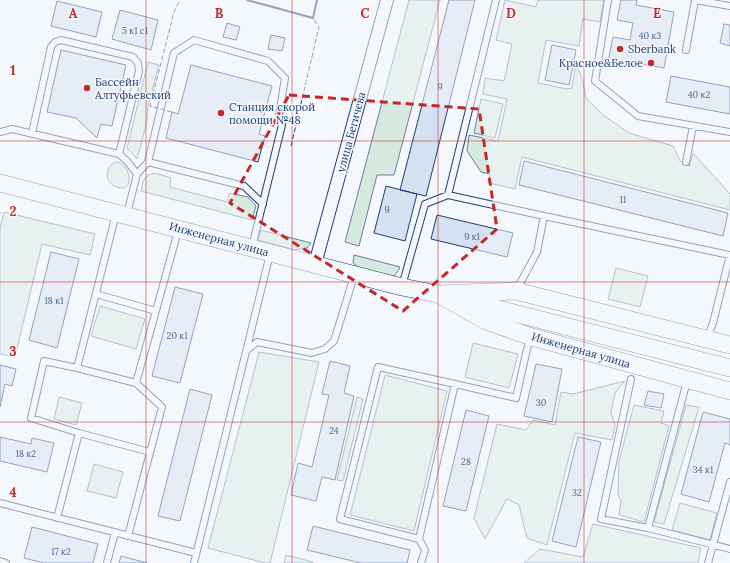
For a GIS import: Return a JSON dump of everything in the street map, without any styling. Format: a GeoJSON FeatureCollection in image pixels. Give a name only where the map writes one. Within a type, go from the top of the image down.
{"type":"FeatureCollection","features":[{"type":"Feature","properties":{"kind":"main road","name":"Инженерная улица"},"geometry":{"type":"LineString","coordinates":[[0,183],[402,287],[438,294],[516,291],[730,345]]}},
{"type":"Feature","properties":{"kind":"main road","name":"Инженерная улица"},"geometry":{"type":"LineString","coordinates":[[438,294],[486,321],[532,337],[730,391]]}},
{"type":"Feature","properties":{"kind":"main road"},"geometry":{"type":"LineString","coordinates":[[438,294],[730,368]]}},
{"type":"Feature","properties":{"kind":"street","name":"улица Бегичева"},"geometry":{"type":"LineString","coordinates":[[315,264],[387,0]]}},
{"type":"Feature","properties":{"kind":"lane"},"geometry":{"type":"LineString","coordinates":[[448,194],[496,0]]}},
{"type":"Feature","properties":{"kind":"lane"},"geometry":{"type":"LineString","coordinates":[[608,0],[595,82],[638,116],[730,132]]}},
{"type":"Feature","properties":{"kind":"lane"},"geometry":{"type":"LineString","coordinates":[[686,50],[694,0],[730,6]]}},
{"type":"Feature","properties":{"kind":"lane"},"geometry":{"type":"LineString","coordinates":[[32,133],[51,47],[55,42],[61,40],[133,57],[138,63],[139,71],[119,154]]}},
{"type":"Feature","properties":{"kind":"lane"},"geometry":{"type":"LineString","coordinates":[[77,368],[96,294],[121,214],[137,174],[148,162],[174,53],[194,40],[268,61],[285,78],[279,116],[282,125],[252,248]]}},
{"type":"Feature","properties":{"kind":"lane"},"geometry":{"type":"LineString","coordinates":[[686,162],[693,126]]}},
{"type":"Feature","properties":{"kind":"lane"},"geometry":{"type":"LineString","coordinates":[[0,132],[12,129],[119,154],[127,161],[137,174]]}},
{"type":"Feature","properties":{"kind":"lane"},"geometry":{"type":"LineString","coordinates":[[148,162],[244,186],[262,204]]}},
{"type":"Feature","properties":{"kind":"lane"},"geometry":{"type":"LineString","coordinates":[[402,287],[425,204],[448,194],[544,216],[730,255],[713,323],[707,338]]}},
{"type":"Feature","properties":{"kind":"lane"},"geometry":{"type":"LineString","coordinates":[[516,291],[537,252],[544,216]]}},
{"type":"Feature","properties":{"kind":"lane"},"geometry":{"type":"LineString","coordinates":[[136,383],[178,229]]}},
{"type":"Feature","properties":{"kind":"lane"},"geometry":{"type":"LineString","coordinates":[[194,563],[271,253]]}},
{"type":"Feature","properties":{"kind":"lane"},"geometry":{"type":"LineString","coordinates":[[247,350],[257,342],[312,353],[325,349],[334,341],[355,275]]}},
{"type":"Feature","properties":{"kind":"lane"},"geometry":{"type":"LineString","coordinates":[[96,294],[156,311]]}},
{"type":"Feature","properties":{"kind":"lane"},"geometry":{"type":"LineString","coordinates":[[419,539],[340,519],[378,367],[516,398],[527,349],[532,337]]}},
{"type":"Feature","properties":{"kind":"lane"},"geometry":{"type":"LineString","coordinates":[[128,536],[162,407],[136,383],[44,361],[31,418],[79,433],[150,452]]}},
{"type":"Feature","properties":{"kind":"lane"},"geometry":{"type":"LineString","coordinates":[[631,379],[601,518],[648,528],[730,549]]}},
{"type":"Feature","properties":{"kind":"lane"},"geometry":{"type":"LineString","coordinates":[[648,528],[687,380]]}},
{"type":"Feature","properties":{"kind":"lane"},"geometry":{"type":"LineString","coordinates":[[421,563],[425,550],[419,539],[455,384]]}},
{"type":"Feature","properties":{"kind":"lane"},"geometry":{"type":"LineString","coordinates":[[57,518],[79,433]]}},
{"type":"Feature","properties":{"kind":"lane"},"geometry":{"type":"LineString","coordinates":[[708,563],[730,482]]}},
{"type":"Feature","properties":{"kind":"lane"},"geometry":{"type":"LineString","coordinates":[[0,504],[196,553]]}},
{"type":"Feature","properties":{"kind":"lane"},"geometry":{"type":"LineString","coordinates":[[107,563],[115,532]]}},
{"type":"Feature","properties":{"kind":"lane"},"geometry":{"type":"LineString","coordinates":[[0,561],[6,563]]}},
{"type":"Feature","properties":{"kind":"highlighted area"},"geometry":{"type":"Polygon","coordinates":[[[289,95],[479,109],[497,229],[403,311],[230,203],[289,95]]]}},
{"type":"Feature","properties":{"kind":"shaded area"},"geometry":{"type":"Polygon","coordinates":[[[409,0],[440,0],[394,175],[377,175],[359,246],[345,242],[409,0]]]}},
{"type":"Feature","properties":{"kind":"shaded area"},"geometry":{"type":"Polygon","coordinates":[[[505,0],[536,7],[538,0],[604,0],[600,22],[583,19],[579,46],[546,40],[538,83],[567,89],[572,88],[576,62],[583,82],[586,98],[603,115],[629,133],[673,146],[680,161],[689,166],[693,153],[730,194],[730,210],[522,157],[515,189],[489,183],[490,174],[481,172],[467,151],[469,135],[498,141],[507,99],[483,94],[485,78],[504,81],[512,44],[496,40],[505,0]]]}},
{"type":"Feature","properties":{"kind":"shaded area"},"geometry":{"type":"Polygon","coordinates":[[[148,62],[159,65],[148,106],[147,122],[137,159],[127,148],[148,62]]]}},
{"type":"Feature","properties":{"kind":"shaded area"},"geometry":{"type":"Polygon","coordinates":[[[481,99],[503,104],[495,138],[474,133],[481,99]]]}},
{"type":"Feature","properties":{"kind":"shaded area"},"geometry":{"type":"Polygon","coordinates":[[[118,162],[126,168],[129,177],[128,185],[122,188],[111,183],[107,175],[110,166],[118,162]]]}},
{"type":"Feature","properties":{"kind":"shaded area"},"geometry":{"type":"Polygon","coordinates":[[[155,173],[171,178],[170,187],[227,202],[229,193],[248,197],[256,206],[252,220],[141,191],[143,181],[148,175],[155,173]]]}},
{"type":"Feature","properties":{"kind":"shaded area"},"geometry":{"type":"Polygon","coordinates":[[[4,212],[95,234],[90,255],[42,244],[15,357],[0,354],[0,228],[4,212]]]}},
{"type":"Feature","properties":{"kind":"shaded area"},"geometry":{"type":"Polygon","coordinates":[[[261,230],[311,243],[307,248],[295,250],[258,240],[261,230]]]}},
{"type":"Feature","properties":{"kind":"shaded area"},"geometry":{"type":"Polygon","coordinates":[[[354,255],[400,267],[394,276],[389,276],[358,267],[353,263],[354,255]]]}},
{"type":"Feature","properties":{"kind":"shaded area"},"geometry":{"type":"Polygon","coordinates":[[[616,268],[648,276],[640,307],[608,299],[616,268]]]}},
{"type":"Feature","properties":{"kind":"shaded area"},"geometry":{"type":"Polygon","coordinates":[[[100,306],[145,319],[136,349],[91,336],[100,306]]]}},
{"type":"Feature","properties":{"kind":"shaded area"},"geometry":{"type":"Polygon","coordinates":[[[473,343],[518,354],[509,388],[465,377],[473,343]]]}},
{"type":"Feature","properties":{"kind":"shaded area"},"geometry":{"type":"Polygon","coordinates":[[[259,352],[319,362],[270,563],[208,548],[259,352]]]}},
{"type":"Feature","properties":{"kind":"shaded area"},"geometry":{"type":"Polygon","coordinates":[[[385,375],[447,391],[414,531],[350,515],[385,375]]]}},
{"type":"Feature","properties":{"kind":"shaded area"},"geometry":{"type":"Polygon","coordinates":[[[625,381],[615,393],[611,412],[615,425],[612,440],[575,433],[547,545],[527,538],[519,505],[507,499],[485,539],[474,518],[497,424],[526,430],[533,420],[555,425],[561,392],[573,394],[625,381]]]}},
{"type":"Feature","properties":{"kind":"shaded area"},"geometry":{"type":"Polygon","coordinates":[[[59,397],[82,403],[76,425],[54,419],[59,397]]]}},
{"type":"Feature","properties":{"kind":"shaded area"},"geometry":{"type":"Polygon","coordinates":[[[357,397],[363,399],[343,481],[337,480],[357,397]]]}},
{"type":"Feature","properties":{"kind":"shaded area"},"geometry":{"type":"Polygon","coordinates":[[[634,405],[664,411],[661,423],[669,426],[644,522],[619,515],[621,501],[618,494],[619,461],[634,405]]]}},
{"type":"Feature","properties":{"kind":"shaded area"},"geometry":{"type":"Polygon","coordinates":[[[686,405],[699,407],[664,524],[654,522],[686,405]]]}},
{"type":"Feature","properties":{"kind":"shaded area"},"geometry":{"type":"Polygon","coordinates":[[[94,464],[123,472],[116,498],[87,491],[94,464]]]}},
{"type":"Feature","properties":{"kind":"shaded area"},"geometry":{"type":"Polygon","coordinates":[[[680,503],[717,513],[710,540],[672,530],[680,503]]]}},
{"type":"Feature","properties":{"kind":"shaded area"},"geometry":{"type":"Polygon","coordinates":[[[593,524],[701,548],[698,563],[524,563],[540,549],[583,557],[593,524]]]}},
{"type":"Feature","properties":{"kind":"shaded area"},"geometry":{"type":"Polygon","coordinates":[[[286,555],[313,562],[313,563],[284,563],[286,555]]]}},
{"type":"Feature","properties":{"kind":"building"},"geometry":{"type":"Polygon","coordinates":[[[449,0],[475,0],[426,196],[400,190],[449,0]]]}},
{"type":"Feature","properties":{"kind":"building"},"geometry":{"type":"Polygon","coordinates":[[[621,0],[637,0],[636,5],[674,12],[664,68],[626,61],[625,66],[608,62],[613,37],[630,40],[633,23],[617,20],[621,0]]]}},
{"type":"Feature","properties":{"kind":"building"},"geometry":{"type":"Polygon","coordinates":[[[57,1],[102,12],[96,37],[51,26],[57,1]]]}},
{"type":"Feature","properties":{"kind":"building"},"geometry":{"type":"Polygon","coordinates":[[[120,10],[158,20],[151,50],[112,39],[120,10]]]}},
{"type":"Feature","properties":{"kind":"building"},"geometry":{"type":"Polygon","coordinates":[[[227,23],[240,27],[236,40],[223,37],[227,23]]]}},
{"type":"Feature","properties":{"kind":"building"},"geometry":{"type":"Polygon","coordinates":[[[724,24],[730,25],[730,46],[720,43],[724,24]]]}},
{"type":"Feature","properties":{"kind":"building"},"geometry":{"type":"Polygon","coordinates":[[[271,35],[285,38],[282,51],[268,49],[271,35]]]}},
{"type":"Feature","properties":{"kind":"building"},"geometry":{"type":"Polygon","coordinates":[[[552,45],[576,50],[569,85],[545,80],[552,45]]]}},
{"type":"Feature","properties":{"kind":"building","name":"Бассейн Алтуфьевский"},"geometry":{"type":"Polygon","coordinates":[[[61,50],[126,65],[112,126],[101,124],[97,138],[76,118],[47,112],[61,50]]]}},
{"type":"Feature","properties":{"kind":"building","name":"Станция скорой помощи №48"},"geometry":{"type":"Polygon","coordinates":[[[191,65],[272,86],[259,134],[265,136],[258,162],[166,138],[172,112],[178,114],[191,65]]]}},
{"type":"Feature","properties":{"kind":"building"},"geometry":{"type":"Polygon","coordinates":[[[671,76],[730,87],[730,114],[666,102],[671,76]]]}},
{"type":"Feature","properties":{"kind":"building"},"geometry":{"type":"Polygon","coordinates":[[[524,161],[728,213],[723,236],[519,185],[524,161]]]}},
{"type":"Feature","properties":{"kind":"building"},"geometry":{"type":"Polygon","coordinates":[[[386,186],[417,194],[405,241],[374,233],[386,186]]]}},
{"type":"Feature","properties":{"kind":"building"},"geometry":{"type":"Polygon","coordinates":[[[437,215],[513,233],[507,257],[431,239],[437,215]]]}},
{"type":"Feature","properties":{"kind":"building"},"geometry":{"type":"Polygon","coordinates":[[[51,252],[79,259],[57,348],[29,340],[51,252]]]}},
{"type":"Feature","properties":{"kind":"building"},"geometry":{"type":"Polygon","coordinates":[[[175,287],[203,294],[180,383],[152,376],[175,287]]]}},
{"type":"Feature","properties":{"kind":"building"},"geometry":{"type":"Polygon","coordinates":[[[330,361],[350,366],[344,393],[354,396],[335,480],[322,477],[316,501],[291,495],[298,463],[312,467],[329,395],[322,394],[330,361]]]}},
{"type":"Feature","properties":{"kind":"building"},"geometry":{"type":"Polygon","coordinates":[[[536,364],[562,369],[552,422],[524,416],[536,364]]]}},
{"type":"Feature","properties":{"kind":"building"},"geometry":{"type":"Polygon","coordinates":[[[0,365],[16,369],[12,386],[5,384],[0,407],[0,365]]]}},
{"type":"Feature","properties":{"kind":"building"},"geometry":{"type":"Polygon","coordinates":[[[190,389],[212,395],[180,521],[158,516],[190,389]]]}},
{"type":"Feature","properties":{"kind":"building"},"geometry":{"type":"Polygon","coordinates":[[[648,391],[664,394],[661,408],[644,405],[648,391]]]}},
{"type":"Feature","properties":{"kind":"building"},"geometry":{"type":"Polygon","coordinates":[[[466,410],[489,416],[466,511],[443,506],[466,410]]]}},
{"type":"Feature","properties":{"kind":"building"},"geometry":{"type":"Polygon","coordinates":[[[703,412],[730,419],[730,445],[725,443],[709,502],[681,494],[703,412]]]}},
{"type":"Feature","properties":{"kind":"building"},"geometry":{"type":"Polygon","coordinates":[[[0,437],[31,444],[32,438],[54,443],[47,472],[0,461],[0,437]]]}},
{"type":"Feature","properties":{"kind":"building"},"geometry":{"type":"Polygon","coordinates":[[[578,437],[601,442],[576,547],[552,541],[578,437]]]}},
{"type":"Feature","properties":{"kind":"building"},"geometry":{"type":"Polygon","coordinates":[[[313,526],[410,550],[407,563],[361,563],[307,550],[313,526]]]}},
{"type":"Feature","properties":{"kind":"building"},"geometry":{"type":"Polygon","coordinates":[[[32,527],[98,544],[93,563],[44,563],[24,558],[32,527]]]}},
{"type":"Feature","properties":{"kind":"building"},"geometry":{"type":"Polygon","coordinates":[[[121,556],[147,563],[119,563],[121,556]]]}},
{"type":"Feature","properties":{"kind":"fence"},"geometry":{"type":"LineString","coordinates":[[172,112],[150,106],[174,12],[180,0]]}},
{"type":"Feature","properties":{"kind":"fence"},"geometry":{"type":"LineString","coordinates":[[291,146],[319,27],[313,18]]}},
{"type":"Feature","properties":{"kind":"wall"},"geometry":{"type":"LineString","coordinates":[[247,0],[313,18],[317,0]]}},
{"type":"Feature","properties":{"kind":"place","name":"Sberbank"},"geometry":{"type":"Point","coordinates":[620,49]}},
{"type":"Feature","properties":{"kind":"place","name":"Красное&Белое"},"geometry":{"type":"Point","coordinates":[651,63]}},
{"type":"Feature","properties":{"kind":"place","name":"Бассейн Алтуфьевский"},"geometry":{"type":"Point","coordinates":[87,88]}},
{"type":"Feature","properties":{"kind":"place","name":"Станция скорой помощи №48"},"geometry":{"type":"Point","coordinates":[221,113]}}]}
